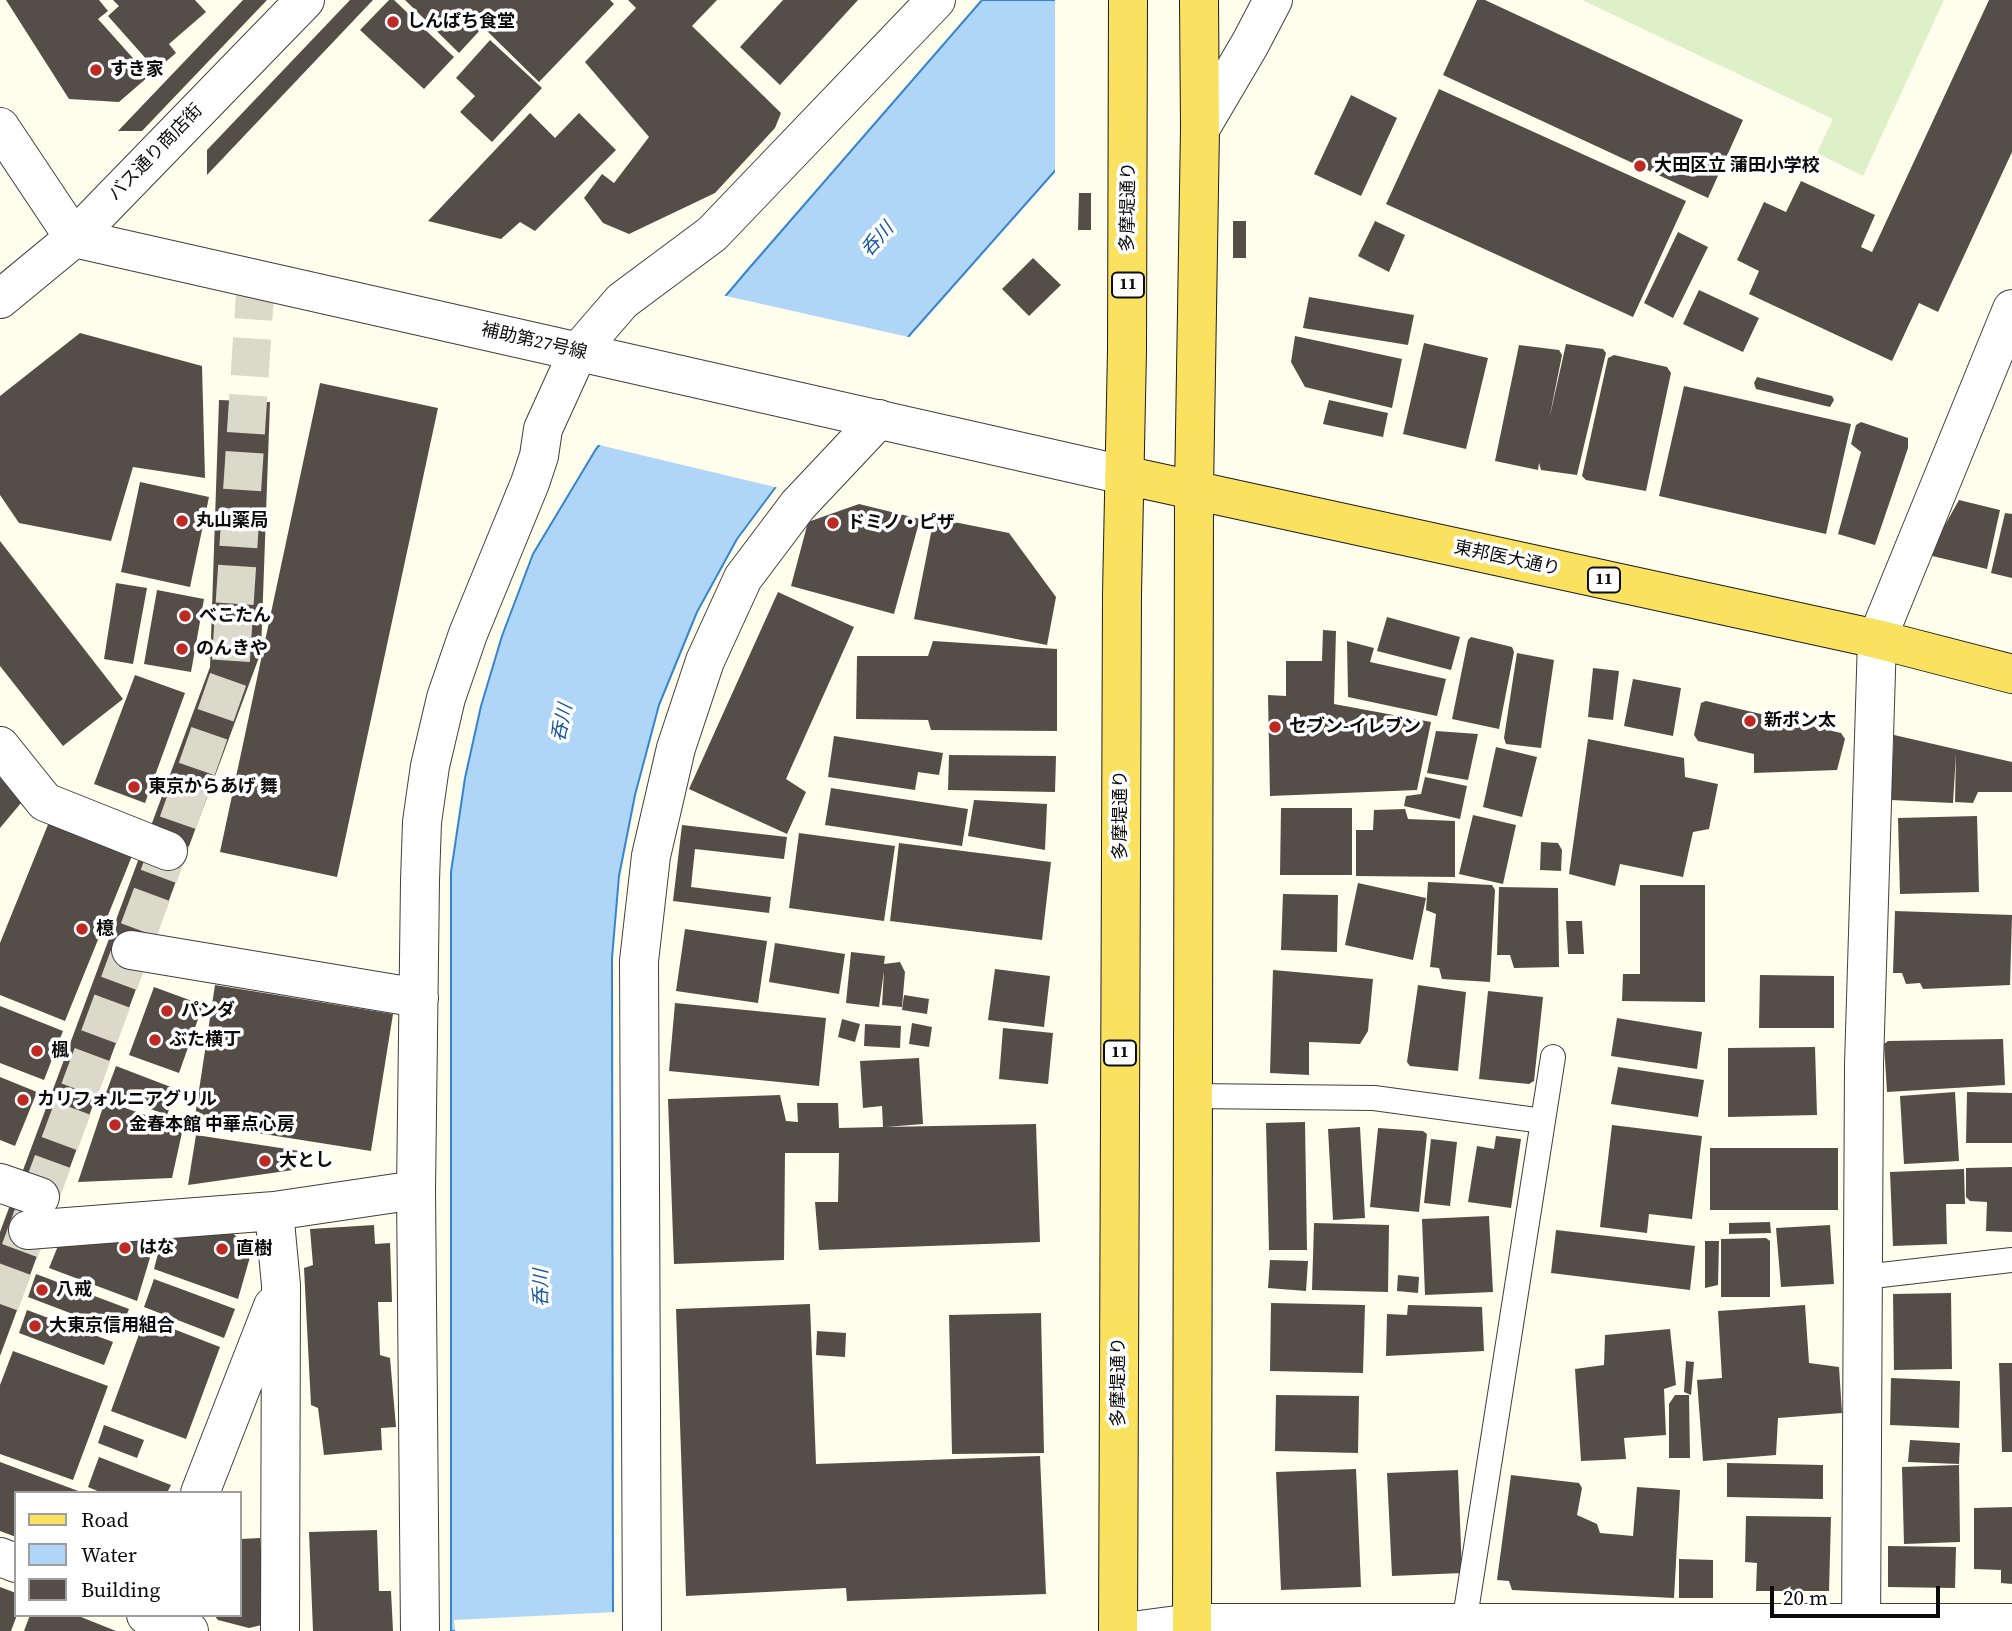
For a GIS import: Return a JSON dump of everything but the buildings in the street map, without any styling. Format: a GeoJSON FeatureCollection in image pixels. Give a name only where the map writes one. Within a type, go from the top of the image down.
{"type":"FeatureCollection","features":[{"type":"Feature","properties":{"kind":"main road","name":"多摩堤通り"},"geometry":{"type":"LineString","coordinates":[[1118,1631],[1122,608],[1130,94],[1128,0]]}},
{"type":"Feature","properties":{"kind":"main road"},"geometry":{"type":"LineString","coordinates":[[1192,1627],[1194,491],[1200,129],[1199,11]]}},
{"type":"Feature","properties":{"kind":"main road","name":"東邦医大通り"},"geometry":{"type":"LineString","coordinates":[[1124,475],[1877,639],[2012,674]]}},
{"type":"Feature","properties":{"kind":"street","name":"バス通り商店街"},"geometry":{"type":"LineString","coordinates":[[0,299],[74,237],[305,0]]}},
{"type":"Feature","properties":{"kind":"street"},"geometry":{"type":"LineString","coordinates":[[420,1631],[416,1190],[422,822],[430,766],[446,698],[472,623],[530,483],[544,429],[578,352],[622,301],[712,234],[936,0]]}},
{"type":"Feature","properties":{"kind":"street"},"geometry":{"type":"LineString","coordinates":[[1200,129],[1273,0]]}},
{"type":"Feature","properties":{"kind":"street"},"geometry":{"type":"LineString","coordinates":[[0,127],[74,237]]}},
{"type":"Feature","properties":{"kind":"street","name":"補助第27号線"},"geometry":{"type":"LineString","coordinates":[[74,237],[1124,475]]}},
{"type":"Feature","properties":{"kind":"street"},"geometry":{"type":"LineString","coordinates":[[1861,1628],[1864,1065],[1877,639],[2012,309]]}},
{"type":"Feature","properties":{"kind":"street"},"geometry":{"type":"LineString","coordinates":[[642,1631],[639,961],[652,856],[684,723],[705,661],[743,578],[870,417]]}},
{"type":"Feature","properties":{"kind":"street"},"geometry":{"type":"LineString","coordinates":[[0,747],[45,802],[168,851]]}},
{"type":"Feature","properties":{"kind":"street"},"geometry":{"type":"LineString","coordinates":[[131,950],[419,998]]}},
{"type":"Feature","properties":{"kind":"street"},"geometry":{"type":"LineString","coordinates":[[0,1183],[34,1214],[274,1211],[416,1190]]}},
{"type":"Feature","properties":{"kind":"street"},"geometry":{"type":"LineString","coordinates":[[274,1211],[281,1285],[280,1631]]}},
{"type":"Feature","properties":{"kind":"street"},"geometry":{"type":"LineString","coordinates":[[201,1491],[281,1285]]}},
{"type":"Feature","properties":{"kind":"street"},"geometry":{"type":"LineString","coordinates":[[149,1620],[189,1631]]}},
{"type":"Feature","properties":{"kind":"street"},"geometry":{"type":"LineString","coordinates":[[1132,1631],[1192,1627],[1388,1627],[1464,1624],[1861,1628],[2012,1623]]}},
{"type":"Feature","properties":{"kind":"lane"},"geometry":{"type":"LineString","coordinates":[[1464,1624],[1553,1057]]}},
{"type":"Feature","properties":{"kind":"lane"},"geometry":{"type":"LineString","coordinates":[[1194,1096],[1374,1098],[1543,1121]]}},
{"type":"Feature","properties":{"kind":"lane"},"geometry":{"type":"LineString","coordinates":[[1864,1277],[2012,1260]]}},
{"type":"Feature","properties":{"kind":"green space"},"geometry":{"type":"Polygon","coordinates":[[[1582,0],[1944,0],[1863,176],[1817,153],[1833,119],[1582,0]]]}},
{"type":"Feature","properties":{"kind":"water","name":"呑川"},"geometry":{"type":"Polygon","coordinates":[[[982,0],[1206,0],[778,484],[737,539],[697,612],[659,705],[635,795],[619,876],[612,958],[613,1631],[451,1631],[451,872],[465,778],[481,706],[502,636],[533,554],[596,449],[982,0]]]}},
{"type":"Feature","properties":{"kind":"pier"},"geometry":{"type":"Polygon","coordinates":[[[1055,0],[1209,0],[1055,177],[1055,0]]]}},
{"type":"Feature","properties":{"kind":"pier"},"geometry":{"type":"Polygon","coordinates":[[[722,295],[913,338],[779,488],[595,444],[722,295]]]}},
{"type":"Feature","properties":{"kind":"pier"},"geometry":{"type":"Polygon","coordinates":[[[616,1612],[616,1631],[455,1631],[454,1620],[616,1612]]]}},
{"type":"Feature","properties":{"kind":"tunnel"},"geometry":{"type":"LineString","coordinates":[[0,1304],[168,851],[230,674],[256,279]]}},
{"type":"Feature","properties":{"kind":"place","name":"しんぱち食堂"},"geometry":{"type":"Point","coordinates":[393,22]}},
{"type":"Feature","properties":{"kind":"place","name":"すき家"},"geometry":{"type":"Point","coordinates":[96,70]}},
{"type":"Feature","properties":{"kind":"place","name":"大田区立 蒲田小学校"},"geometry":{"type":"Point","coordinates":[1640,166]}},
{"type":"Feature","properties":{"kind":"place","name":"丸山薬局"},"geometry":{"type":"Point","coordinates":[182,521]}},
{"type":"Feature","properties":{"kind":"place","name":"ドミノ・ピザ"},"geometry":{"type":"Point","coordinates":[833,523]}},
{"type":"Feature","properties":{"kind":"place","name":"べこたん"},"geometry":{"type":"Point","coordinates":[185,616]}},
{"type":"Feature","properties":{"kind":"place","name":"のんきや"},"geometry":{"type":"Point","coordinates":[182,649]}},
{"type":"Feature","properties":{"kind":"place","name":"新ポン太"},"geometry":{"type":"Point","coordinates":[1750,721]}},
{"type":"Feature","properties":{"kind":"place","name":"セブン-イレブン"},"geometry":{"type":"Point","coordinates":[1275,727]}},
{"type":"Feature","properties":{"kind":"place","name":"東京からあげ 舞"},"geometry":{"type":"Point","coordinates":[134,787]}},
{"type":"Feature","properties":{"kind":"place","name":"檍"},"geometry":{"type":"Point","coordinates":[82,929]}},
{"type":"Feature","properties":{"kind":"place","name":"パンダ"},"geometry":{"type":"Point","coordinates":[167,1011]}},
{"type":"Feature","properties":{"kind":"place","name":"ぶた横丁"},"geometry":{"type":"Point","coordinates":[155,1040]}},
{"type":"Feature","properties":{"kind":"place","name":"楓"},"geometry":{"type":"Point","coordinates":[37,1051]}},
{"type":"Feature","properties":{"kind":"place","name":"カリフォルニアグリル"},"geometry":{"type":"Point","coordinates":[23,1100]}},
{"type":"Feature","properties":{"kind":"place","name":"金春本館 中華点心房"},"geometry":{"type":"Point","coordinates":[115,1125]}},
{"type":"Feature","properties":{"kind":"place","name":"大とし"},"geometry":{"type":"Point","coordinates":[265,1161]}},
{"type":"Feature","properties":{"kind":"place","name":"はな"},"geometry":{"type":"Point","coordinates":[125,1248]}},
{"type":"Feature","properties":{"kind":"place","name":"直樹"},"geometry":{"type":"Point","coordinates":[222,1249]}},
{"type":"Feature","properties":{"kind":"place","name":"八戒"},"geometry":{"type":"Point","coordinates":[42,1290]}},
{"type":"Feature","properties":{"kind":"place","name":"大東京信用組合"},"geometry":{"type":"Point","coordinates":[35,1326]}}]}
